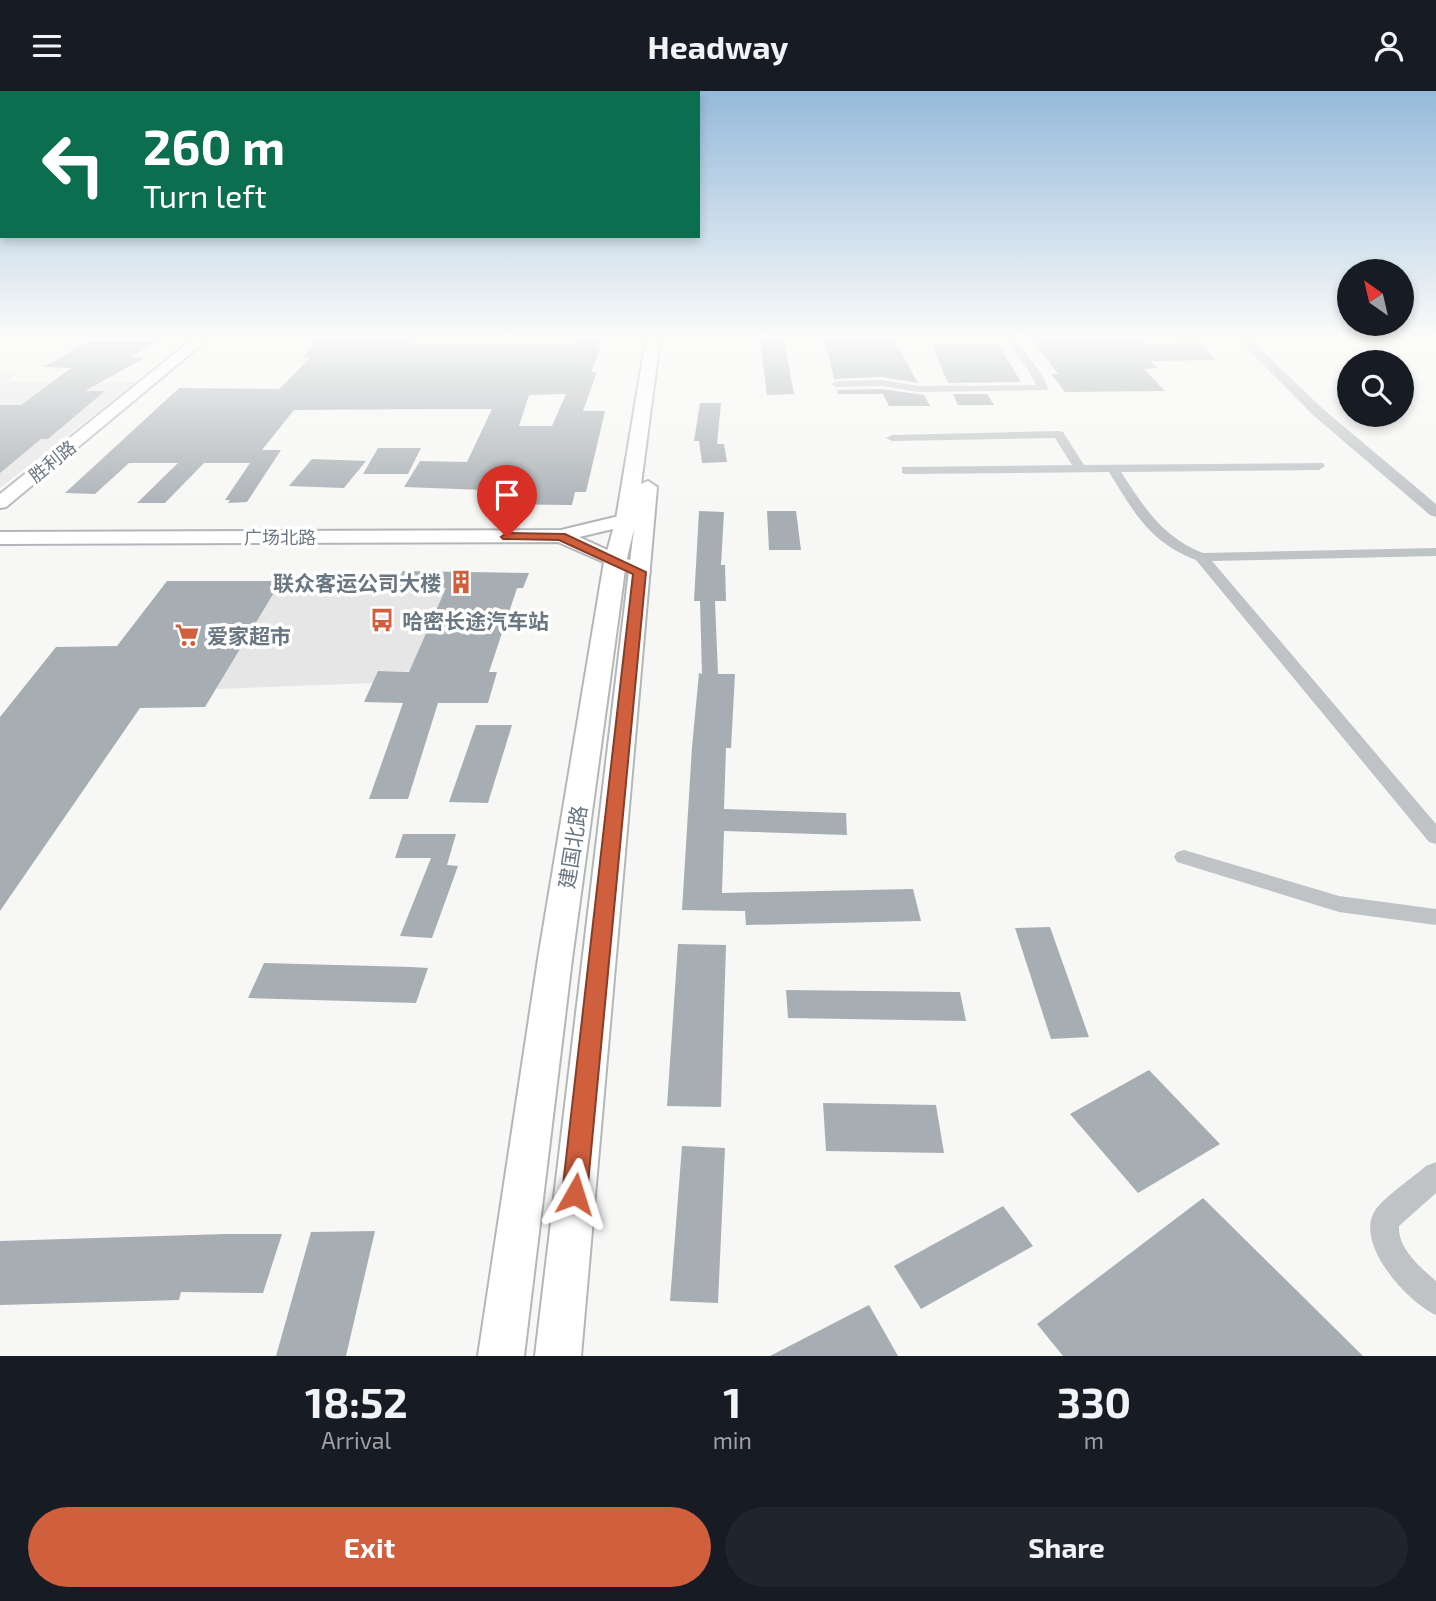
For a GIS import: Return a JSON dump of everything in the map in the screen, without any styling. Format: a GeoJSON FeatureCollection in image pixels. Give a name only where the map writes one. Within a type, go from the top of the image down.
{"type":"FeatureCollection","features":[{"type":"Feature","properties":{"kind":"main road","name":"胜利路"},"geometry":{"type":"LineString","coordinates":[[0,503],[129,398]]}},
{"type":"Feature","properties":{"kind":"main road","name":"建国北路"},"geometry":{"type":"LineString","coordinates":[[635,518],[647,398]]}},
{"type":"Feature","properties":{"kind":"main road","name":"建国北路"},"geometry":{"type":"LineString","coordinates":[[501,1356],[555,959],[656,398]]}},
{"type":"Feature","properties":{"kind":"main road"},"geometry":{"type":"LineString","coordinates":[[561,536],[635,518]]}},
{"type":"Feature","properties":{"kind":"main road"},"geometry":{"type":"LineString","coordinates":[[561,536],[627,567]]}},
{"type":"Feature","properties":{"kind":"main road","name":"广场北路"},"geometry":{"type":"LineString","coordinates":[[0,538],[561,536]]}},
{"type":"Feature","properties":{"kind":"main road","name":"建国北路"},"geometry":{"type":"LineString","coordinates":[[558,1356],[627,567]]}},
{"type":"Feature","properties":{"kind":"street"},"geometry":{"type":"LineString","coordinates":[[1303,398],[1436,512]]}},
{"type":"Feature","properties":{"kind":"street"},"geometry":{"type":"LineString","coordinates":[[1321,398],[1436,498]]}},
{"type":"Feature","properties":{"kind":"street"},"geometry":{"type":"LineString","coordinates":[[892,438],[1059,435],[1080,468]]}},
{"type":"Feature","properties":{"kind":"street"},"geometry":{"type":"LineString","coordinates":[[906,470],[1319,467]]}},
{"type":"Feature","properties":{"kind":"street"},"geometry":{"type":"LineString","coordinates":[[1113,468],[1157,535],[1179,550],[1201,557],[1436,552]]}},
{"type":"Feature","properties":{"kind":"street"},"geometry":{"type":"LineString","coordinates":[[1201,557],[1436,837]]}},
{"type":"Feature","properties":{"kind":"street"},"geometry":{"type":"LineString","coordinates":[[1184,857],[1339,905],[1436,917]]}},
{"type":"Feature","properties":{"kind":"street"},"geometry":{"type":"LineString","coordinates":[[1436,1175],[1385,1219],[1383,1229],[1388,1250],[1436,1300]]}},
{"type":"Feature","properties":{"kind":"shaded area"},"geometry":{"type":"Polygon","coordinates":[[[0,398],[115,398],[0,488],[0,398]]]}},
{"type":"Feature","properties":{"kind":"shaded area","name":"哈密长途汽车站"},"geometry":{"type":"Polygon","coordinates":[[[403,571],[529,573],[523,588],[517,589],[488,672],[378,671],[373,683],[216,689],[284,575],[399,577],[403,571]]]}},
{"type":"Feature","properties":{"kind":"building"},"geometry":{"type":"Polygon","coordinates":[[[30,398],[97,398],[48,439],[41,439],[0,473],[0,405],[21,405],[30,398]]]}},
{"type":"Feature","properties":{"kind":"building"},"geometry":{"type":"Polygon","coordinates":[[[168,398],[528,398],[519,426],[552,426],[564,398],[588,398],[583,411],[605,411],[586,492],[575,492],[572,505],[478,504],[484,490],[404,487],[420,461],[467,462],[492,409],[294,410],[262,450],[281,450],[247,502],[228,503],[230,500],[225,500],[250,463],[204,463],[165,503],[137,503],[178,463],[129,463],[95,494],[65,493],[168,398]]]}},
{"type":"Feature","properties":{"kind":"building"},"geometry":{"type":"Polygon","coordinates":[[[885,398],[926,398],[930,406],[889,406],[885,398]]]}},
{"type":"Feature","properties":{"kind":"building"},"geometry":{"type":"Polygon","coordinates":[[[955,398],[990,398],[994,405],[958,405],[955,398]]]}},
{"type":"Feature","properties":{"kind":"building"},"geometry":{"type":"Polygon","coordinates":[[[700,403],[721,403],[717,444],[724,444],[727,462],[702,463],[699,441],[694,441],[700,403]]]}},
{"type":"Feature","properties":{"kind":"building"},"geometry":{"type":"Polygon","coordinates":[[[378,448],[421,448],[408,474],[363,474],[378,448]]]}},
{"type":"Feature","properties":{"kind":"building"},"geometry":{"type":"Polygon","coordinates":[[[312,459],[366,461],[344,488],[289,486],[312,459]]]}},
{"type":"Feature","properties":{"kind":"building"},"geometry":{"type":"Polygon","coordinates":[[[699,511],[724,512],[721,565],[725,565],[726,601],[715,601],[718,674],[735,674],[731,748],[726,748],[724,809],[846,813],[847,835],[724,831],[722,893],[913,889],[921,921],[746,925],[745,911],[682,910],[692,747],[699,673],[702,674],[700,601],[694,601],[699,511]]]}},
{"type":"Feature","properties":{"kind":"building"},"geometry":{"type":"Polygon","coordinates":[[[767,511],[796,511],[801,550],[769,550],[767,511]]]}},
{"type":"Feature","properties":{"kind":"building"},"geometry":{"type":"Polygon","coordinates":[[[403,571],[529,573],[523,588],[517,588],[489,672],[497,672],[488,703],[438,703],[408,799],[369,799],[403,703],[364,702],[378,671],[409,672],[446,588],[394,587],[403,571]]]}},
{"type":"Feature","properties":{"kind":"building"},"geometry":{"type":"Polygon","coordinates":[[[167,581],[281,581],[205,707],[140,708],[0,911],[0,717],[56,647],[117,646],[167,581]]]}},
{"type":"Feature","properties":{"kind":"building"},"geometry":{"type":"Polygon","coordinates":[[[476,725],[512,725],[488,803],[449,802],[476,725]]]}},
{"type":"Feature","properties":{"kind":"building"},"geometry":{"type":"Polygon","coordinates":[[[403,834],[456,834],[447,865],[458,866],[432,938],[400,936],[431,858],[395,858],[403,834]]]}},
{"type":"Feature","properties":{"kind":"building"},"geometry":{"type":"Polygon","coordinates":[[[1050,927],[1089,1037],[1051,1039],[1015,928],[1050,927]]]}},
{"type":"Feature","properties":{"kind":"building"},"geometry":{"type":"Polygon","coordinates":[[[678,944],[726,945],[721,1107],[667,1106],[678,944]]]}},
{"type":"Feature","properties":{"kind":"building"},"geometry":{"type":"Polygon","coordinates":[[[264,963],[428,968],[416,1003],[248,998],[264,963]]]}},
{"type":"Feature","properties":{"kind":"building"},"geometry":{"type":"Polygon","coordinates":[[[786,990],[960,992],[966,1021],[788,1018],[786,990]]]}},
{"type":"Feature","properties":{"kind":"building"},"geometry":{"type":"Polygon","coordinates":[[[1149,1070],[1220,1144],[1138,1193],[1070,1114],[1149,1070]]]}},
{"type":"Feature","properties":{"kind":"building"},"geometry":{"type":"Polygon","coordinates":[[[823,1103],[936,1105],[944,1153],[826,1151],[823,1103]]]}},
{"type":"Feature","properties":{"kind":"building"},"geometry":{"type":"Polygon","coordinates":[[[682,1146],[725,1148],[718,1303],[670,1301],[682,1146]]]}},
{"type":"Feature","properties":{"kind":"building"},"geometry":{"type":"Polygon","coordinates":[[[1203,1198],[1363,1356],[1063,1356],[1037,1324],[1203,1198]]]}},
{"type":"Feature","properties":{"kind":"building"},"geometry":{"type":"Polygon","coordinates":[[[1003,1206],[1033,1246],[921,1309],[894,1266],[1003,1206]]]}},
{"type":"Feature","properties":{"kind":"building"},"geometry":{"type":"Polygon","coordinates":[[[375,1231],[346,1356],[276,1356],[311,1232],[375,1231]]]}},
{"type":"Feature","properties":{"kind":"building"},"geometry":{"type":"Polygon","coordinates":[[[282,1234],[263,1293],[181,1292],[179,1300],[0,1305],[0,1241],[282,1234]]]}},
{"type":"Feature","properties":{"kind":"building"},"geometry":{"type":"Polygon","coordinates":[[[869,1305],[898,1356],[770,1356],[869,1305]]]}},
{"type":"Feature","properties":{"kind":"place","name":"联众客运公司大楼"},"geometry":{"type":"Point","coordinates":[461,582]}},
{"type":"Feature","properties":{"kind":"place","name":"哈密长途汽车站"},"geometry":{"type":"Point","coordinates":[382,620]}},
{"type":"Feature","properties":{"kind":"place","name":"爱家超市"},"geometry":{"type":"Point","coordinates":[187,635]}},
{"type":"Feature","properties":{"kind":"route"},"geometry":{"type":"LineString","coordinates":[[507,537],[561,536],[640,572],[575,1194]]}}]}
